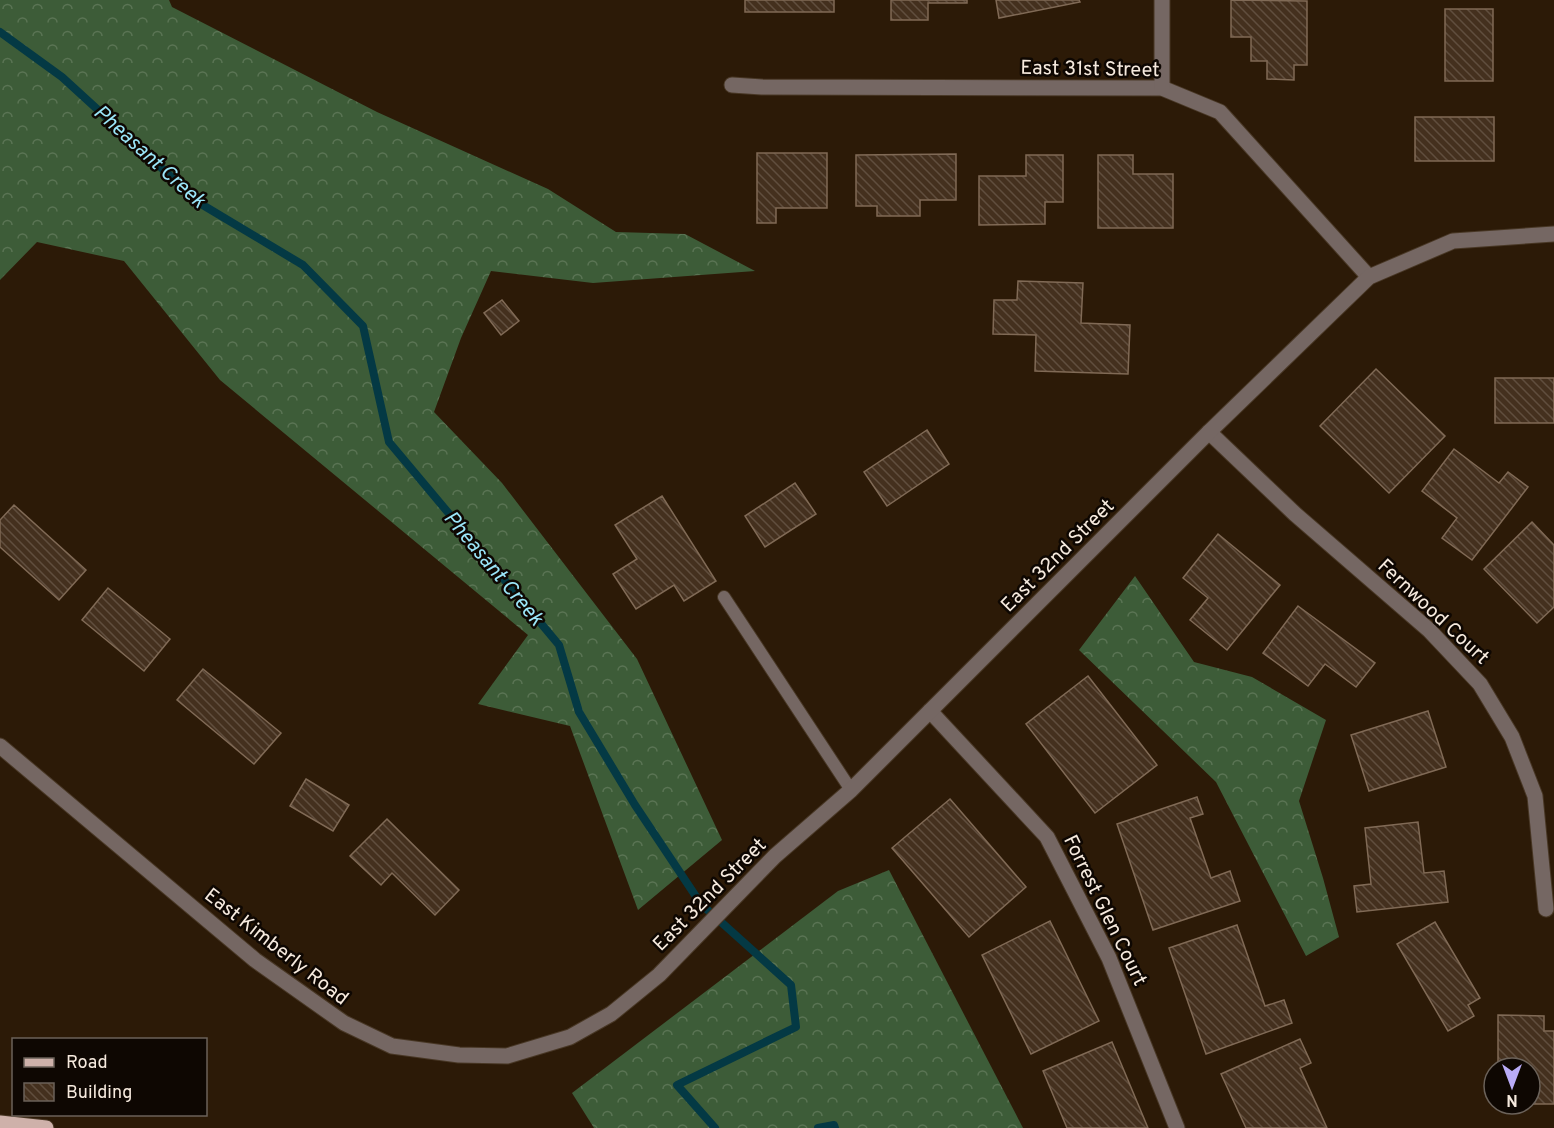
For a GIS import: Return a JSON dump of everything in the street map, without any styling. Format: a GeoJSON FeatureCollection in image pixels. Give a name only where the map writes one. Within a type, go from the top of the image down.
{"type":"FeatureCollection","features":[{"type":"Feature","properties":{"kind":"main road"},"geometry":{"type":"LineString","coordinates":[[0,1123],[46,1128]]}},
{"type":"Feature","properties":{"kind":"street"},"geometry":{"type":"LineString","coordinates":[[1162,0],[1162,88]]}},
{"type":"Feature","properties":{"kind":"street","name":"East 31st Street"},"geometry":{"type":"LineString","coordinates":[[732,85],[1162,88],[1220,112],[1369,278]]}},
{"type":"Feature","properties":{"kind":"street","name":"East 32nd Street"},"geometry":{"type":"LineString","coordinates":[[635,994],[659,975],[775,856],[851,790],[1209,432],[1369,278],[1453,242],[1554,234]]}},
{"type":"Feature","properties":{"kind":"street","name":"Fernwood Court"},"geometry":{"type":"LineString","coordinates":[[1209,432],[1295,514],[1429,630],[1480,684],[1512,737],[1534,796],[1546,909]]}},
{"type":"Feature","properties":{"kind":"street","name":"Forrest Glen Court"},"geometry":{"type":"LineString","coordinates":[[930,711],[1047,837],[1109,958],[1177,1128]]}},
{"type":"Feature","properties":{"kind":"street","name":"East Kimberly Road"},"geometry":{"type":"LineString","coordinates":[[0,746],[255,960],[344,1023],[392,1046],[459,1055],[507,1056],[570,1037],[611,1014],[635,994]]}},
{"type":"Feature","properties":{"kind":"lane"},"geometry":{"type":"LineString","coordinates":[[724,597],[851,790]]}},
{"type":"Feature","properties":{"kind":"green space"},"geometry":{"type":"Polygon","coordinates":[[[0,0],[169,0],[172,7],[377,112],[548,189],[616,232],[685,234],[755,271],[593,283],[491,271],[461,338],[434,412],[502,483],[637,659],[722,840],[638,910],[570,726],[478,704],[528,635],[220,380],[124,261],[37,242],[0,280],[0,0]]]}},
{"type":"Feature","properties":{"kind":"green space"},"geometry":{"type":"Polygon","coordinates":[[[1135,576],[1194,662],[1252,677],[1326,720],[1299,801],[1339,937],[1306,956],[1216,782],[1079,650],[1135,576]]]}},
{"type":"Feature","properties":{"kind":"green space"},"geometry":{"type":"Polygon","coordinates":[[[889,870],[1023,1128],[594,1128],[572,1093],[838,891],[889,870]]]}},
{"type":"Feature","properties":{"kind":"building"},"geometry":{"type":"Polygon","coordinates":[[[745,0],[834,0],[834,12],[745,12],[745,0]]]}},
{"type":"Feature","properties":{"kind":"building"},"geometry":{"type":"Polygon","coordinates":[[[891,0],[967,0],[967,3],[928,3],[928,20],[891,20],[891,0]]]}},
{"type":"Feature","properties":{"kind":"building"},"geometry":{"type":"Polygon","coordinates":[[[996,0],[1079,0],[1080,2],[999,18],[996,0]]]}},
{"type":"Feature","properties":{"kind":"building"},"geometry":{"type":"Polygon","coordinates":[[[1231,0],[1307,1],[1307,65],[1294,65],[1294,80],[1267,79],[1267,61],[1251,61],[1251,37],[1231,37],[1231,0]]]}},
{"type":"Feature","properties":{"kind":"building"},"geometry":{"type":"Polygon","coordinates":[[[1445,9],[1493,9],[1493,81],[1445,81],[1445,9]]]}},
{"type":"Feature","properties":{"kind":"building"},"geometry":{"type":"Polygon","coordinates":[[[1415,117],[1494,117],[1494,161],[1415,161],[1415,117]]]}},
{"type":"Feature","properties":{"kind":"building"},"geometry":{"type":"Polygon","coordinates":[[[757,153],[827,153],[827,208],[776,208],[776,223],[757,223],[757,153]]]}},
{"type":"Feature","properties":{"kind":"building"},"geometry":{"type":"Polygon","coordinates":[[[956,154],[956,200],[920,200],[920,216],[877,216],[877,206],[856,206],[856,155],[956,154]]]}},
{"type":"Feature","properties":{"kind":"building"},"geometry":{"type":"Polygon","coordinates":[[[1026,155],[1063,155],[1063,202],[1045,202],[1045,224],[979,225],[979,176],[1026,176],[1026,155]]]}},
{"type":"Feature","properties":{"kind":"building"},"geometry":{"type":"Polygon","coordinates":[[[1098,155],[1133,155],[1133,174],[1173,174],[1173,228],[1098,228],[1098,155]]]}},
{"type":"Feature","properties":{"kind":"building"},"geometry":{"type":"Polygon","coordinates":[[[1018,281],[1083,283],[1081,323],[1130,325],[1128,374],[1035,371],[1036,335],[993,334],[994,300],[1017,300],[1018,281]]]}},
{"type":"Feature","properties":{"kind":"building"},"geometry":{"type":"Polygon","coordinates":[[[502,300],[519,321],[501,335],[484,313],[502,300]]]}},
{"type":"Feature","properties":{"kind":"building"},"geometry":{"type":"Polygon","coordinates":[[[1376,369],[1445,436],[1389,493],[1320,426],[1376,369]]]}},
{"type":"Feature","properties":{"kind":"building"},"geometry":{"type":"Polygon","coordinates":[[[1495,378],[1554,378],[1554,423],[1495,423],[1495,378]]]}},
{"type":"Feature","properties":{"kind":"building"},"geometry":{"type":"Polygon","coordinates":[[[927,430],[949,464],[887,506],[864,472],[927,430]]]}},
{"type":"Feature","properties":{"kind":"building"},"geometry":{"type":"Polygon","coordinates":[[[1454,449],[1499,483],[1508,472],[1528,487],[1472,560],[1442,538],[1457,518],[1422,491],[1454,449]]]}},
{"type":"Feature","properties":{"kind":"building"},"geometry":{"type":"Polygon","coordinates":[[[795,483],[816,514],[765,547],[745,516],[795,483]]]}},
{"type":"Feature","properties":{"kind":"building"},"geometry":{"type":"Polygon","coordinates":[[[662,496],[716,581],[684,601],[674,585],[636,609],[613,574],[637,559],[615,525],[662,496]]]}},
{"type":"Feature","properties":{"kind":"building"},"geometry":{"type":"Polygon","coordinates":[[[14,505],[86,570],[59,600],[0,547],[0,520],[14,505]]]}},
{"type":"Feature","properties":{"kind":"building"},"geometry":{"type":"Polygon","coordinates":[[[1532,522],[1554,545],[1554,607],[1537,623],[1484,569],[1532,522]]]}},
{"type":"Feature","properties":{"kind":"building"},"geometry":{"type":"Polygon","coordinates":[[[1218,534],[1280,585],[1227,650],[1190,620],[1208,598],[1183,578],[1218,534]]]}},
{"type":"Feature","properties":{"kind":"building"},"geometry":{"type":"Polygon","coordinates":[[[108,588],[170,639],[144,671],[82,620],[108,588]]]}},
{"type":"Feature","properties":{"kind":"building"},"geometry":{"type":"Polygon","coordinates":[[[1298,606],[1375,663],[1356,687],[1325,664],[1308,686],[1263,653],[1298,606]]]}},
{"type":"Feature","properties":{"kind":"building"},"geometry":{"type":"Polygon","coordinates":[[[203,669],[281,733],[254,764],[177,700],[203,669]]]}},
{"type":"Feature","properties":{"kind":"building"},"geometry":{"type":"Polygon","coordinates":[[[1088,676],[1157,765],[1095,813],[1026,724],[1088,676]]]}},
{"type":"Feature","properties":{"kind":"building"},"geometry":{"type":"Polygon","coordinates":[[[1428,711],[1446,767],[1369,791],[1351,735],[1428,711]]]}},
{"type":"Feature","properties":{"kind":"building"},"geometry":{"type":"Polygon","coordinates":[[[306,779],[349,805],[333,831],[290,806],[306,779]]]}},
{"type":"Feature","properties":{"kind":"building"},"geometry":{"type":"Polygon","coordinates":[[[1197,797],[1203,814],[1190,818],[1211,878],[1230,871],[1240,901],[1153,930],[1117,824],[1197,797]]]}},
{"type":"Feature","properties":{"kind":"building"},"geometry":{"type":"Polygon","coordinates":[[[950,799],[1026,887],[969,937],[892,848],[950,799]]]}},
{"type":"Feature","properties":{"kind":"building"},"geometry":{"type":"Polygon","coordinates":[[[387,819],[459,890],[435,915],[392,873],[381,885],[350,856],[387,819]]]}},
{"type":"Feature","properties":{"kind":"building"},"geometry":{"type":"Polygon","coordinates":[[[1418,822],[1424,873],[1444,871],[1448,902],[1357,912],[1354,886],[1371,884],[1365,828],[1418,822]]]}},
{"type":"Feature","properties":{"kind":"building"},"geometry":{"type":"Polygon","coordinates":[[[1050,921],[1099,1021],[1031,1054],[982,955],[1050,921]]]}},
{"type":"Feature","properties":{"kind":"building"},"geometry":{"type":"Polygon","coordinates":[[[1435,922],[1480,998],[1468,1005],[1474,1016],[1448,1031],[1397,944],[1435,922]]]}},
{"type":"Feature","properties":{"kind":"building"},"geometry":{"type":"Polygon","coordinates":[[[1237,925],[1265,1006],[1284,1000],[1292,1023],[1206,1054],[1169,948],[1237,925]]]}},
{"type":"Feature","properties":{"kind":"building"},"geometry":{"type":"Polygon","coordinates":[[[1498,1015],[1544,1016],[1544,1031],[1554,1031],[1554,1104],[1542,1104],[1542,1056],[1498,1056],[1498,1015]]]}},
{"type":"Feature","properties":{"kind":"building"},"geometry":{"type":"Polygon","coordinates":[[[1300,1039],[1311,1063],[1300,1068],[1327,1128],[1246,1128],[1221,1074],[1300,1039]]]}},
{"type":"Feature","properties":{"kind":"building"},"geometry":{"type":"Polygon","coordinates":[[[1112,1042],[1148,1128],[1067,1128],[1043,1071],[1112,1042]]]}},
{"type":"Feature","properties":{"kind":"waterway","name":"Pheasant Creek"},"geometry":{"type":"LineString","coordinates":[[0,32],[62,77],[201,204],[303,265],[363,326],[389,442],[559,645],[579,712],[635,805],[701,904],[791,985],[796,1027],[677,1085],[715,1128]]}},
{"type":"Feature","properties":{"kind":"waterway","name":"Pheasant Creek"},"geometry":{"type":"LineString","coordinates":[[818,1128],[834,1125],[835,1128]]}}]}
